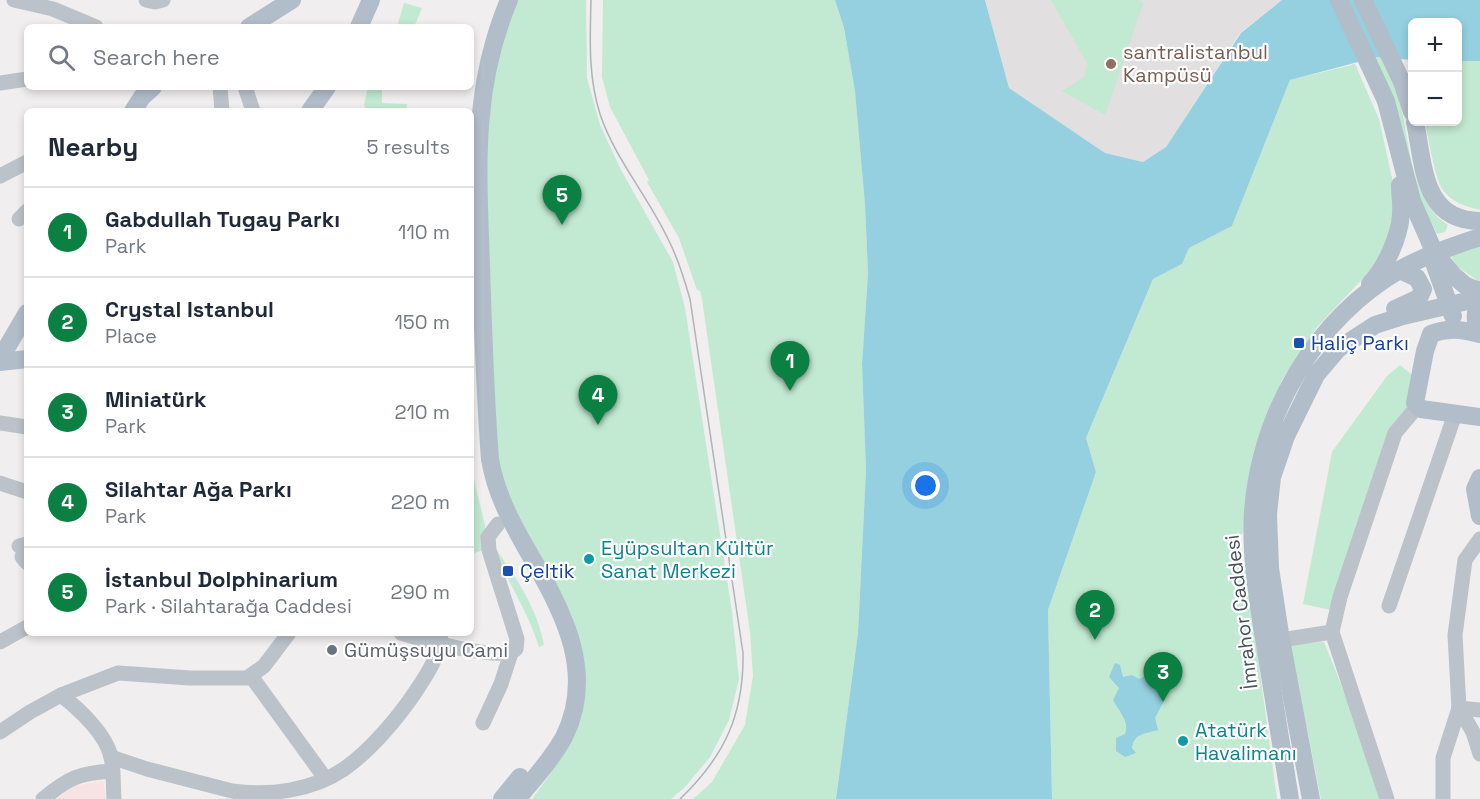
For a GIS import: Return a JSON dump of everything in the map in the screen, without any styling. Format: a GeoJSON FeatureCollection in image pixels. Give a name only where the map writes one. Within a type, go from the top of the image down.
{"type":"FeatureCollection","features":[{"type":"Feature","properties":{"kind":"main road"},"geometry":{"type":"LineString","coordinates":[[254,24],[292,0]]}},
{"type":"Feature","properties":{"kind":"main road"},"geometry":{"type":"LineString","coordinates":[[360,24],[371,0]]}},
{"type":"Feature","properties":{"kind":"main road"},"geometry":{"type":"LineString","coordinates":[[474,73],[496,0]]}},
{"type":"Feature","properties":{"kind":"main road"},"geometry":{"type":"LineString","coordinates":[[509,0],[485,74],[478,138],[484,364],[490,459],[492,474],[503,507],[565,619],[572,640],[578,678],[574,710],[563,739],[517,799]]}},
{"type":"Feature","properties":{"kind":"main road"},"geometry":{"type":"LineString","coordinates":[[1339,0],[1390,114],[1412,201],[1434,252],[1460,281],[1480,291]]}},
{"type":"Feature","properties":{"kind":"main road"},"geometry":{"type":"LineString","coordinates":[[1363,0],[1408,99]]}},
{"type":"Feature","properties":{"kind":"main road"},"geometry":{"type":"LineString","coordinates":[[135,108],[150,90]]}},
{"type":"Feature","properties":{"kind":"main road"},"geometry":{"type":"LineString","coordinates":[[312,108],[325,90]]}},
{"type":"Feature","properties":{"kind":"main road"},"geometry":{"type":"LineString","coordinates":[[468,108],[471,90]]}},
{"type":"Feature","properties":{"kind":"main road"},"geometry":{"type":"LineString","coordinates":[[1416,126],[1431,194],[1445,210],[1459,219],[1480,221]]}},
{"type":"Feature","properties":{"kind":"main road"},"geometry":{"type":"LineString","coordinates":[[1349,308],[1377,277],[1390,251],[1400,223],[1403,168]]}},
{"type":"Feature","properties":{"kind":"main road","name":"İmrahor Caddesi"},"geometry":{"type":"LineString","coordinates":[[1290,799],[1254,564],[1253,512],[1259,471],[1271,427],[1289,383],[1311,349],[1349,308],[1400,270],[1434,252],[1480,237]]}},
{"type":"Feature","properties":{"kind":"main road"},"geometry":{"type":"LineString","coordinates":[[1434,252],[1433,260],[1450,305],[1456,329]]}},
{"type":"Feature","properties":{"kind":"main road"},"geometry":{"type":"LineString","coordinates":[[1375,325],[1397,307],[1414,301],[1422,294],[1420,282],[1407,272],[1400,270]]}},
{"type":"Feature","properties":{"kind":"main road","name":"İmrahor Caddesi"},"geometry":{"type":"LineString","coordinates":[[1311,799],[1270,568],[1268,514],[1272,477],[1286,436],[1316,375],[1338,350],[1375,325],[1480,298]]}},
{"type":"Feature","properties":{"kind":"main road"},"geometry":{"type":"LineString","coordinates":[[1480,303],[1476,326],[1480,334]]}},
{"type":"Feature","properties":{"kind":"main road"},"geometry":{"type":"LineString","coordinates":[[0,360],[24,318]]}},
{"type":"Feature","properties":{"kind":"main road"},"geometry":{"type":"LineString","coordinates":[[1480,334],[1456,329],[1444,329],[1431,334],[1425,351],[1415,403],[1421,409],[1480,417]]}},
{"type":"Feature","properties":{"kind":"main road"},"geometry":{"type":"LineString","coordinates":[[0,360],[24,359]]}},
{"type":"Feature","properties":{"kind":"main road"},"geometry":{"type":"LineString","coordinates":[[474,374],[480,471],[498,524],[529,575],[555,625],[564,657],[566,675],[564,700],[550,736],[502,799]]}},
{"type":"Feature","properties":{"kind":"main road"},"geometry":{"type":"LineString","coordinates":[[1480,478],[1475,489],[1480,516]]}},
{"type":"Feature","properties":{"kind":"street"},"geometry":{"type":"LineString","coordinates":[[14,0],[53,9],[89,24]]}},
{"type":"Feature","properties":{"kind":"street"},"geometry":{"type":"LineString","coordinates":[[146,0],[155,2],[163,0]]}},
{"type":"Feature","properties":{"kind":"street"},"geometry":{"type":"LineString","coordinates":[[0,83],[24,79]]}},
{"type":"Feature","properties":{"kind":"street"},"geometry":{"type":"LineString","coordinates":[[219,90],[222,108]]}},
{"type":"Feature","properties":{"kind":"street"},"geometry":{"type":"LineString","coordinates":[[246,90],[252,108]]}},
{"type":"Feature","properties":{"kind":"street"},"geometry":{"type":"LineString","coordinates":[[0,176],[24,164]]}},
{"type":"Feature","properties":{"kind":"street"},"geometry":{"type":"LineString","coordinates":[[1387,799],[1332,632],[1340,597],[1395,433],[1417,406]]}},
{"type":"Feature","properties":{"kind":"street"},"geometry":{"type":"LineString","coordinates":[[1389,606],[1455,414]]}},
{"type":"Feature","properties":{"kind":"street"},"geometry":{"type":"LineString","coordinates":[[1,424],[24,427]]}},
{"type":"Feature","properties":{"kind":"street"},"geometry":{"type":"LineString","coordinates":[[0,483],[24,491]]}},
{"type":"Feature","properties":{"kind":"street"},"geometry":{"type":"LineString","coordinates":[[421,636],[506,654],[516,649],[518,639],[489,550],[488,537],[498,524]]}},
{"type":"Feature","properties":{"kind":"street"},"geometry":{"type":"LineString","coordinates":[[1443,799],[1443,758],[1459,708],[1455,635],[1465,560],[1480,539]]}},
{"type":"Feature","properties":{"kind":"street"},"geometry":{"type":"LineString","coordinates":[[0,642],[24,629]]}},
{"type":"Feature","properties":{"kind":"street"},"geometry":{"type":"LineString","coordinates":[[1281,640],[1332,632]]}},
{"type":"Feature","properties":{"kind":"street"},"geometry":{"type":"LineString","coordinates":[[0,732],[61,695],[118,672],[190,678],[241,679],[251,676],[264,666],[286,636]]}},
{"type":"Feature","properties":{"kind":"street"},"geometry":{"type":"LineString","coordinates":[[43,799],[72,778],[111,764],[246,793],[282,792],[325,778],[343,770],[395,720],[426,676],[441,639]]}},
{"type":"Feature","properties":{"kind":"street"},"geometry":{"type":"LineString","coordinates":[[483,723],[501,684],[511,653]]}},
{"type":"Feature","properties":{"kind":"street"},"geometry":{"type":"LineString","coordinates":[[251,676],[325,778]]}},
{"type":"Feature","properties":{"kind":"street"},"geometry":{"type":"LineString","coordinates":[[61,695],[84,714],[106,744],[111,764],[114,799]]}},
{"type":"Feature","properties":{"kind":"street"},"geometry":{"type":"LineString","coordinates":[[1459,708],[1480,710]]}},
{"type":"Feature","properties":{"kind":"street"},"geometry":{"type":"LineString","coordinates":[[1459,708],[1473,732],[1480,754]]}},
{"type":"Feature","properties":{"kind":"shaded area","name":"santralistanbul Kampüsü"},"geometry":{"type":"Polygon","coordinates":[[[985,0],[1282,0],[1240,33],[1166,147],[1143,162],[1105,153],[1009,88],[985,0]]]}},
{"type":"Feature","properties":{"kind":"shaded area"},"geometry":{"type":"Polygon","coordinates":[[[103,781],[106,799],[55,799],[75,786],[103,781]]]}},
{"type":"Feature","properties":{"kind":"green space"},"geometry":{"type":"Polygon","coordinates":[[[516,0],[586,0],[587,78],[600,125],[621,170],[673,262],[685,308],[732,612],[739,679],[729,720],[710,757],[685,787],[671,799],[532,799],[550,774],[572,735],[584,700],[584,661],[572,616],[499,478],[482,153],[493,69],[516,0]]]}},
{"type":"Feature","properties":{"kind":"green space"},"geometry":{"type":"Polygon","coordinates":[[[603,0],[835,0],[844,28],[855,90],[865,205],[868,273],[862,363],[866,470],[858,633],[836,799],[693,799],[712,782],[745,725],[753,676],[750,632],[702,299],[679,238],[647,182],[649,180],[610,107],[602,77],[603,0]]]}},
{"type":"Feature","properties":{"kind":"green space"},"geometry":{"type":"Polygon","coordinates":[[[1051,0],[1138,0],[1143,4],[1105,115],[1062,91],[1084,77],[1087,63],[1051,0]]]}},
{"type":"Feature","properties":{"kind":"green space"},"geometry":{"type":"Polygon","coordinates":[[[404,3],[422,8],[415,24],[398,24],[404,3]]]}},
{"type":"Feature","properties":{"kind":"green space"},"geometry":{"type":"Polygon","coordinates":[[[1377,49],[1399,100],[1413,168],[1419,185],[1435,214],[1448,225],[1445,232],[1437,234],[1418,198],[1372,51],[1377,49]]]}},
{"type":"Feature","properties":{"kind":"green space"},"geometry":{"type":"Polygon","coordinates":[[[1462,61],[1480,61],[1480,210],[1465,206],[1446,194],[1440,185],[1426,126],[1462,126],[1462,61]]]}},
{"type":"Feature","properties":{"kind":"green space"},"geometry":{"type":"Polygon","coordinates":[[[1355,64],[1379,119],[1394,187],[1394,203],[1388,236],[1380,256],[1369,272],[1317,327],[1281,382],[1254,462],[1243,533],[1234,540],[1235,563],[1246,569],[1277,799],[1052,799],[1048,610],[1096,472],[1086,438],[1153,279],[1182,264],[1189,248],[1232,226],[1290,80],[1355,64]]]}},
{"type":"Feature","properties":{"kind":"green space"},"geometry":{"type":"Polygon","coordinates":[[[367,90],[382,90],[382,103],[407,104],[406,108],[365,108],[367,90]]]}},
{"type":"Feature","properties":{"kind":"green space"},"geometry":{"type":"Polygon","coordinates":[[[1480,244],[1480,282],[1458,267],[1450,255],[1480,244]]]}},
{"type":"Feature","properties":{"kind":"green space"},"geometry":{"type":"Polygon","coordinates":[[[1400,365],[1416,378],[1411,406],[1331,610],[1303,604],[1332,452],[1387,376],[1400,365]]]}},
{"type":"Feature","properties":{"kind":"green space"},"geometry":{"type":"Polygon","coordinates":[[[474,480],[485,525],[483,550],[474,553],[474,480]]]}},
{"type":"Feature","properties":{"kind":"green space"},"geometry":{"type":"Polygon","coordinates":[[[493,545],[531,605],[544,645],[539,647],[493,545]]]}},
{"type":"Feature","properties":{"kind":"green space"},"geometry":{"type":"Polygon","coordinates":[[[1324,642],[1387,799],[1321,799],[1290,644],[1324,642]]]}},
{"type":"Feature","properties":{"kind":"water"},"geometry":{"type":"Polygon","coordinates":[[[835,0],[985,0],[1009,88],[1105,153],[1143,162],[1166,147],[1241,33],[1282,0],[1480,0],[1480,61],[1462,61],[1462,18],[1408,18],[1408,60],[1377,57],[1290,80],[1232,226],[1189,248],[1182,264],[1153,279],[1086,438],[1096,472],[1048,610],[1052,799],[836,799],[858,633],[866,470],[862,364],[868,273],[865,205],[855,91],[844,28],[835,0]]]}},
{"type":"Feature","properties":{"kind":"water"},"geometry":{"type":"Polygon","coordinates":[[[1115,663],[1120,665],[1123,677],[1132,675],[1139,679],[1147,675],[1159,682],[1165,699],[1155,718],[1158,730],[1145,733],[1135,739],[1132,748],[1136,753],[1125,757],[1116,751],[1116,738],[1125,734],[1126,725],[1113,700],[1119,688],[1109,677],[1115,663]]]}},
{"type":"Feature","properties":{"kind":"tram line"},"geometry":{"type":"LineString","coordinates":[[591,0],[590,43],[593,86],[600,114],[614,146],[672,246],[690,299],[743,653],[740,696],[728,733],[709,767],[680,799]]}},
{"type":"Feature","properties":{"kind":"place","name":"santralistanbul Kampüsü"},"geometry":{"type":"Point","coordinates":[1111,64]}},
{"type":"Feature","properties":{"kind":"place","name":"İstanbul Dolphinarium"},"geometry":{"type":"Point","coordinates":[562,225]}},
{"type":"Feature","properties":{"kind":"place","name":"Haliç Parkı"},"geometry":{"type":"Point","coordinates":[1299,343]}},
{"type":"Feature","properties":{"kind":"place","name":"Gabdullah Tugay Parkı"},"geometry":{"type":"Point","coordinates":[790,391]}},
{"type":"Feature","properties":{"kind":"place","name":"Silahtar Ağa Parkı"},"geometry":{"type":"Point","coordinates":[598,425]}},
{"type":"Feature","properties":{"kind":"place","name":"Eyüpsultan Kültür Sanat Merkezi"},"geometry":{"type":"Point","coordinates":[589,559]}},
{"type":"Feature","properties":{"kind":"place","name":"Çeltik"},"geometry":{"type":"Point","coordinates":[508,571]}},
{"type":"Feature","properties":{"kind":"place","name":"Crystal Istanbul"},"geometry":{"type":"Point","coordinates":[1095,640]}},
{"type":"Feature","properties":{"kind":"place","name":"Gümüşsuyu Cami"},"geometry":{"type":"Point","coordinates":[332,650]}},
{"type":"Feature","properties":{"kind":"place","name":"Miniatürk"},"geometry":{"type":"Point","coordinates":[1163,702]}},
{"type":"Feature","properties":{"kind":"place","name":"Atatürk Havalimanı"},"geometry":{"type":"Point","coordinates":[1183,741]}}]}
